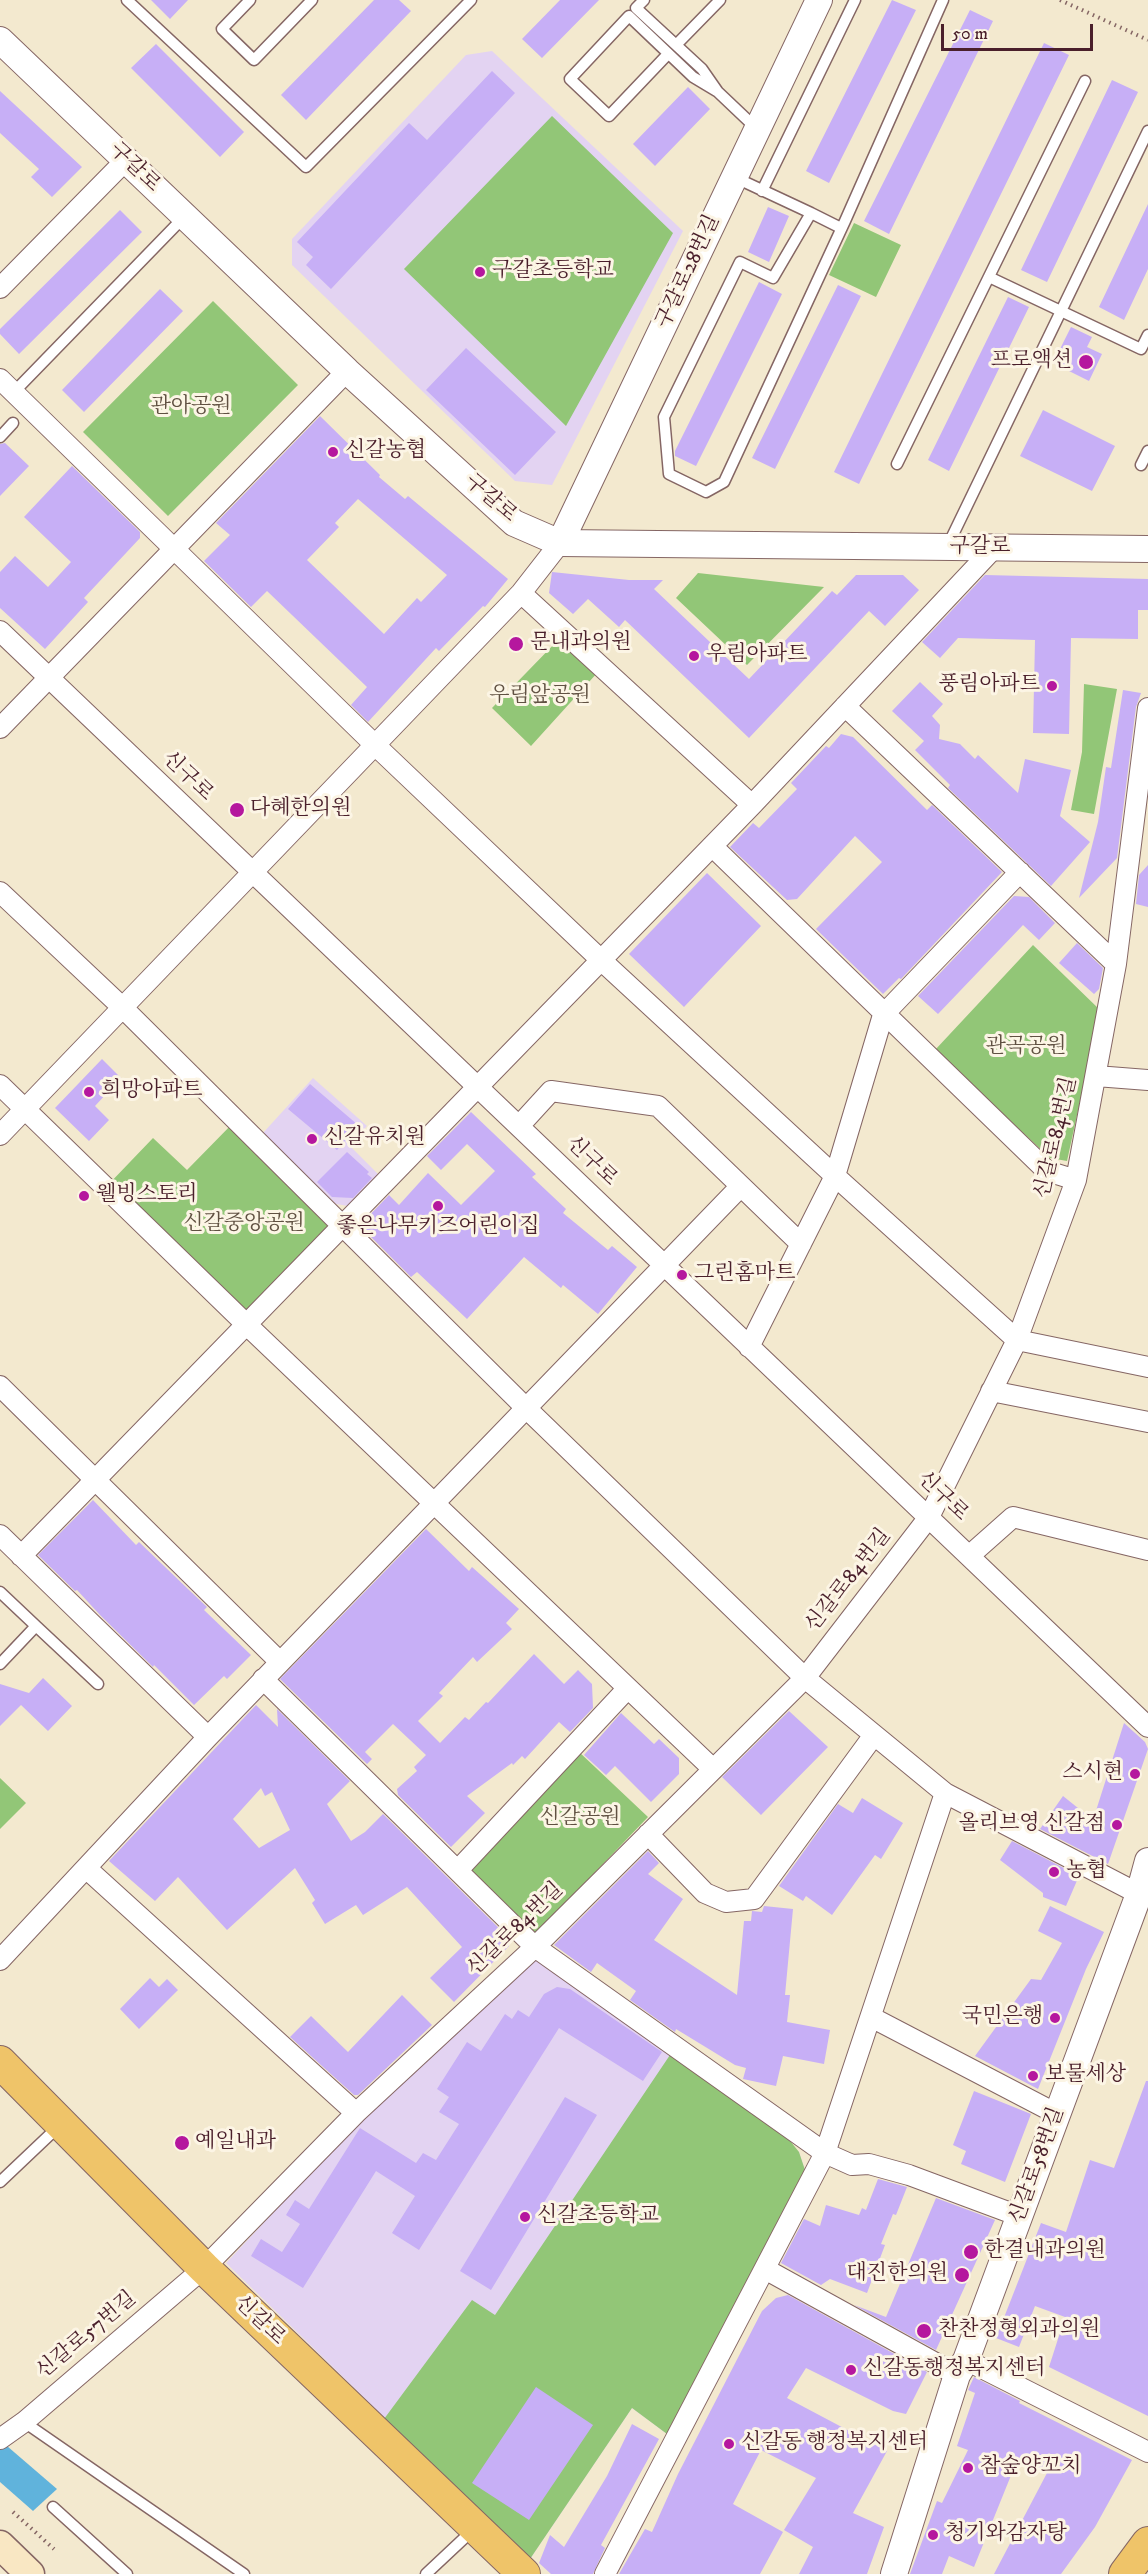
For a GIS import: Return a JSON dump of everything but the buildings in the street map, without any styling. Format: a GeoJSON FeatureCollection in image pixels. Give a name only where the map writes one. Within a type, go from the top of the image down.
{"type":"FeatureCollection","features":[{"type":"Feature","properties":{"kind":"main road","name":"신갈로"},"geometry":{"type":"LineString","coordinates":[[0,2062],[204,2268],[474,2529],[524,2574]]}},
{"type":"Feature","properties":{"kind":"main road"},"geometry":{"type":"LineString","coordinates":[[1125,2574],[1148,2543]]}},
{"type":"Feature","properties":{"kind":"main road"},"geometry":{"type":"LineString","coordinates":[[0,2545],[30,2574]]}},
{"type":"Feature","properties":{"kind":"street","name":"구갈로28번길"},"geometry":{"type":"LineString","coordinates":[[560,543],[819,0]]}},
{"type":"Feature","properties":{"kind":"street","name":"구갈로"},"geometry":{"type":"LineString","coordinates":[[0,40],[347,371],[514,523],[560,543],[1148,549]]}},
{"type":"Feature","properties":{"kind":"street"},"geometry":{"type":"LineString","coordinates":[[0,288],[126,160]]}},
{"type":"Feature","properties":{"kind":"street"},"geometry":{"type":"LineString","coordinates":[[0,728],[347,371]]}},
{"type":"Feature","properties":{"kind":"street"},"geometry":{"type":"LineString","coordinates":[[0,379],[375,745],[601,960],[1017,1340],[1148,1367]]}},
{"type":"Feature","properties":{"kind":"street"},"geometry":{"type":"LineString","coordinates":[[0,1136],[521,593],[560,543]]}},
{"type":"Feature","properties":{"kind":"street"},"geometry":{"type":"LineString","coordinates":[[21,1556],[752,805],[994,548]]}},
{"type":"Feature","properties":{"kind":"street"},"geometry":{"type":"LineString","coordinates":[[521,593],[752,805]]}},
{"type":"Feature","properties":{"kind":"street","name":"신구로"},"geometry":{"type":"LineString","coordinates":[[0,632],[1148,1727]]}},
{"type":"Feature","properties":{"kind":"street"},"geometry":{"type":"LineString","coordinates":[[845,706],[1116,964]]}},
{"type":"Feature","properties":{"kind":"street","name":"신갈로84번길"},"geometry":{"type":"LineString","coordinates":[[204,2268],[356,2113],[535,1947],[805,1678],[929,1517],[1017,1340],[1076,1180],[1141,823],[1148,708]]}},
{"type":"Feature","properties":{"kind":"street"},"geometry":{"type":"LineString","coordinates":[[712,846],[883,1015],[1047,1171],[1076,1180]]}},
{"type":"Feature","properties":{"kind":"street"},"geometry":{"type":"LineString","coordinates":[[750,1347],[835,1176],[883,1015],[1020,872]]}},
{"type":"Feature","properties":{"kind":"street"},"geometry":{"type":"LineString","coordinates":[[0,892],[123,1008],[525,1407],[805,1678],[945,1793],[1139,1894]]}},
{"type":"Feature","properties":{"kind":"street"},"geometry":{"type":"LineString","coordinates":[[1096,1076],[1148,1080]]}},
{"type":"Feature","properties":{"kind":"street"},"geometry":{"type":"LineString","coordinates":[[0,1085],[247,1325],[713,1769]]}},
{"type":"Feature","properties":{"kind":"street"},"geometry":{"type":"LineString","coordinates":[[519,1126],[551,1091],[658,1106],[801,1244]]}},
{"type":"Feature","properties":{"kind":"street"},"geometry":{"type":"LineString","coordinates":[[0,1960],[263,1679],[741,1186]]}},
{"type":"Feature","properties":{"kind":"street"},"geometry":{"type":"LineString","coordinates":[[0,1386],[280,1662]]}},
{"type":"Feature","properties":{"kind":"street"},"geometry":{"type":"LineString","coordinates":[[991,1391],[1148,1422]]}},
{"type":"Feature","properties":{"kind":"street"},"geometry":{"type":"LineString","coordinates":[[969,1556],[1013,1517],[1148,1550]]}},
{"type":"Feature","properties":{"kind":"street"},"geometry":{"type":"LineString","coordinates":[[0,1535],[208,1737]]}},
{"type":"Feature","properties":{"kind":"street"},"geometry":{"type":"LineString","coordinates":[[263,1679],[535,1947],[825,2153],[852,2165],[869,2164],[909,2175],[1019,2216]]}},
{"type":"Feature","properties":{"kind":"street"},"geometry":{"type":"LineString","coordinates":[[458,1870],[628,1688]]}},
{"type":"Feature","properties":{"kind":"street"},"geometry":{"type":"LineString","coordinates":[[648,1834],[705,1893],[726,1902],[754,1899],[874,1735]]}},
{"type":"Feature","properties":{"kind":"street"},"geometry":{"type":"LineString","coordinates":[[606,2574],[825,2153],[945,1793]]}},
{"type":"Feature","properties":{"kind":"street","name":"신갈로58번길"},"geometry":{"type":"LineString","coordinates":[[894,2574],[962,2368],[1139,1894],[1148,1861]]}},
{"type":"Feature","properties":{"kind":"street"},"geometry":{"type":"LineString","coordinates":[[86,1868],[356,2113]]}},
{"type":"Feature","properties":{"kind":"street"},"geometry":{"type":"LineString","coordinates":[[871,2017],[1057,2114]]}},
{"type":"Feature","properties":{"kind":"street","name":"신갈로57번길"},"geometry":{"type":"LineString","coordinates":[[12,2430],[204,2268]]}},
{"type":"Feature","properties":{"kind":"street"},"geometry":{"type":"LineString","coordinates":[[765,2269],[962,2368],[1148,2452]]}},
{"type":"Feature","properties":{"kind":"lane"},"geometry":{"type":"LineString","coordinates":[[128,0],[306,167],[471,0]]}},
{"type":"Feature","properties":{"kind":"lane"},"geometry":{"type":"LineString","coordinates":[[250,0],[222,29],[254,60],[312,0]]}},
{"type":"Feature","properties":{"kind":"lane"},"geometry":{"type":"LineString","coordinates":[[644,0],[636,8],[702,69],[718,92],[757,129]]}},
{"type":"Feature","properties":{"kind":"lane"},"geometry":{"type":"LineString","coordinates":[[676,45],[720,0]]}},
{"type":"Feature","properties":{"kind":"lane"},"geometry":{"type":"LineString","coordinates":[[762,190],[855,0]]}},
{"type":"Feature","properties":{"kind":"lane"},"geometry":{"type":"LineString","coordinates":[[811,213],[774,278],[740,262],[664,417],[669,474],[706,492],[723,482],[841,228],[943,0]]}},
{"type":"Feature","properties":{"kind":"lane"},"geometry":{"type":"LineString","coordinates":[[668,54],[609,116],[570,79],[629,16],[693,77],[718,92]]}},
{"type":"Feature","properties":{"kind":"lane"},"geometry":{"type":"LineString","coordinates":[[897,464],[1085,81]]}},
{"type":"Feature","properties":{"kind":"lane"},"geometry":{"type":"LineString","coordinates":[[947,548],[1148,131]]}},
{"type":"Feature","properties":{"kind":"lane"},"geometry":{"type":"LineString","coordinates":[[734,177],[841,228]]}},
{"type":"Feature","properties":{"kind":"lane"},"geometry":{"type":"LineString","coordinates":[[14,392],[185,216]]}},
{"type":"Feature","properties":{"kind":"lane"},"geometry":{"type":"LineString","coordinates":[[989,277],[1144,351],[1148,334]]}},
{"type":"Feature","properties":{"kind":"lane"},"geometry":{"type":"LineString","coordinates":[[0,437],[13,423]]}},
{"type":"Feature","properties":{"kind":"lane"},"geometry":{"type":"LineString","coordinates":[[1141,465],[1148,452]]}},
{"type":"Feature","properties":{"kind":"lane"},"geometry":{"type":"LineString","coordinates":[[0,1592],[98,1684]]}},
{"type":"Feature","properties":{"kind":"lane"},"geometry":{"type":"LineString","coordinates":[[0,1664],[36,1626]]}},
{"type":"Feature","properties":{"kind":"lane"},"geometry":{"type":"LineString","coordinates":[[0,2182],[61,2124]]}},
{"type":"Feature","properties":{"kind":"lane"},"geometry":{"type":"LineString","coordinates":[[12,2430],[244,2574]]}},
{"type":"Feature","properties":{"kind":"lane"},"geometry":{"type":"LineString","coordinates":[[53,2507],[127,2574]]}},
{"type":"Feature","properties":{"kind":"lane"},"geometry":{"type":"LineString","coordinates":[[426,2574],[474,2529]]}},
{"type":"Feature","properties":{"kind":"path"},"geometry":{"type":"LineString","coordinates":[[1060,0],[1148,40]]}},
{"type":"Feature","properties":{"kind":"path"},"geometry":{"type":"LineString","coordinates":[[13,2512],[54,2549]]}},
{"type":"Feature","properties":{"kind":"shaded area","name":"구갈초등학교"},"geometry":{"type":"Polygon","coordinates":[[[492,51],[683,231],[552,485],[515,481],[292,265],[292,239],[466,55],[492,51]]]}},
{"type":"Feature","properties":{"kind":"shaded area","name":"신갈유치원"},"geometry":{"type":"Polygon","coordinates":[[[313,1078],[367,1126],[349,1145],[379,1175],[348,1206],[336,1204],[263,1133],[313,1078]]]}},
{"type":"Feature","properties":{"kind":"shaded area","name":"신갈초등학교"},"geometry":{"type":"Polygon","coordinates":[[[536,1958],[604,2003],[799,2152],[805,2170],[667,2434],[632,2408],[530,2559],[226,2263],[363,2117],[536,1958]]]}},
{"type":"Feature","properties":{"kind":"green space"},"geometry":{"type":"Polygon","coordinates":[[[552,116],[673,233],[566,426],[404,269],[552,116]]]}},
{"type":"Feature","properties":{"kind":"green space"},"geometry":{"type":"Polygon","coordinates":[[[854,223],[901,245],[876,297],[829,275],[854,223]]]}},
{"type":"Feature","properties":{"kind":"green space","name":"관아공원"},"geometry":{"type":"Polygon","coordinates":[[[213,301],[298,385],[168,516],[83,432],[213,301]]]}},
{"type":"Feature","properties":{"kind":"green space"},"geometry":{"type":"Polygon","coordinates":[[[698,573],[824,587],[747,665],[676,598],[698,573]]]}},
{"type":"Feature","properties":{"kind":"green space","name":"우림앞공원"},"geometry":{"type":"Polygon","coordinates":[[[560,638],[598,672],[531,746],[492,708],[560,638]]]}},
{"type":"Feature","properties":{"kind":"green space"},"geometry":{"type":"Polygon","coordinates":[[[1084,684],[1117,689],[1094,814],[1071,810],[1082,752],[1084,684]]]}},
{"type":"Feature","properties":{"kind":"green space","name":"관곡공원"},"geometry":{"type":"Polygon","coordinates":[[[1033,945],[1100,1010],[1067,1161],[1050,1158],[935,1050],[1033,945]]]}},
{"type":"Feature","properties":{"kind":"green space","name":"신갈중앙공원"},"geometry":{"type":"Polygon","coordinates":[[[236,1120],[344,1226],[247,1325],[106,1187],[153,1138],[187,1170],[236,1120]]]}},
{"type":"Feature","properties":{"kind":"green space","name":"신갈공원"},"geometry":{"type":"Polygon","coordinates":[[[578,1751],[648,1817],[533,1937],[468,1871],[578,1751]]]}},
{"type":"Feature","properties":{"kind":"green space"},"geometry":{"type":"Polygon","coordinates":[[[0,1778],[26,1803],[0,1829],[0,1778]]]}},
{"type":"Feature","properties":{"kind":"green space"},"geometry":{"type":"Polygon","coordinates":[[[672,2052],[787,2137],[799,2152],[805,2170],[667,2434],[632,2408],[530,2559],[384,2419],[472,2300],[495,2315],[672,2052]]]}},
{"type":"Feature","properties":{"kind":"water"},"geometry":{"type":"Polygon","coordinates":[[[0,2440],[57,2489],[33,2511],[0,2482],[0,2440]]]}},
{"type":"Feature","properties":{"kind":"place","name":"구갈초등학교"},"geometry":{"type":"Point","coordinates":[480,272]}},
{"type":"Feature","properties":{"kind":"place","name":"프로액션"},"geometry":{"type":"Point","coordinates":[1086,362]}},
{"type":"Feature","properties":{"kind":"place","name":"신갈농협"},"geometry":{"type":"Point","coordinates":[333,452]}},
{"type":"Feature","properties":{"kind":"place","name":"문내과의원"},"geometry":{"type":"Point","coordinates":[516,644]}},
{"type":"Feature","properties":{"kind":"place","name":"우림아파트"},"geometry":{"type":"Point","coordinates":[694,656]}},
{"type":"Feature","properties":{"kind":"place","name":"풍림아파트"},"geometry":{"type":"Point","coordinates":[1052,686]}},
{"type":"Feature","properties":{"kind":"place","name":"다혜한의원"},"geometry":{"type":"Point","coordinates":[237,810]}},
{"type":"Feature","properties":{"kind":"place","name":"희망아파트"},"geometry":{"type":"Point","coordinates":[89,1092]}},
{"type":"Feature","properties":{"kind":"place","name":"신갈유치원"},"geometry":{"type":"Point","coordinates":[312,1139]}},
{"type":"Feature","properties":{"kind":"place","name":"웰빙스토리"},"geometry":{"type":"Point","coordinates":[84,1196]}},
{"type":"Feature","properties":{"kind":"place","name":"좋은나무키즈어린이집"},"geometry":{"type":"Point","coordinates":[438,1206]}},
{"type":"Feature","properties":{"kind":"place","name":"그린홈마트"},"geometry":{"type":"Point","coordinates":[682,1275]}},
{"type":"Feature","properties":{"kind":"place","name":"스시현"},"geometry":{"type":"Point","coordinates":[1135,1774]}},
{"type":"Feature","properties":{"kind":"place","name":"올리브영 신갈점"},"geometry":{"type":"Point","coordinates":[1117,1825]}},
{"type":"Feature","properties":{"kind":"place","name":"농협"},"geometry":{"type":"Point","coordinates":[1054,1872]}},
{"type":"Feature","properties":{"kind":"place","name":"국민은행"},"geometry":{"type":"Point","coordinates":[1055,2018]}},
{"type":"Feature","properties":{"kind":"place","name":"보물세상"},"geometry":{"type":"Point","coordinates":[1033,2076]}},
{"type":"Feature","properties":{"kind":"place","name":"예일내과"},"geometry":{"type":"Point","coordinates":[182,2143]}},
{"type":"Feature","properties":{"kind":"place","name":"신갈초등학교"},"geometry":{"type":"Point","coordinates":[525,2217]}},
{"type":"Feature","properties":{"kind":"place","name":"한결내과의원"},"geometry":{"type":"Point","coordinates":[971,2252]}},
{"type":"Feature","properties":{"kind":"place","name":"대진한의원"},"geometry":{"type":"Point","coordinates":[962,2275]}},
{"type":"Feature","properties":{"kind":"place","name":"찬찬정형외과의원"},"geometry":{"type":"Point","coordinates":[924,2331]}},
{"type":"Feature","properties":{"kind":"place","name":"신갈동행정복지센터"},"geometry":{"type":"Point","coordinates":[851,2370]}},
{"type":"Feature","properties":{"kind":"place","name":"신갈동 행정복지센터"},"geometry":{"type":"Point","coordinates":[729,2444]}},
{"type":"Feature","properties":{"kind":"place","name":"참숲양꼬치"},"geometry":{"type":"Point","coordinates":[968,2468]}},
{"type":"Feature","properties":{"kind":"place","name":"청기와감자탕"},"geometry":{"type":"Point","coordinates":[933,2535]}}]}
